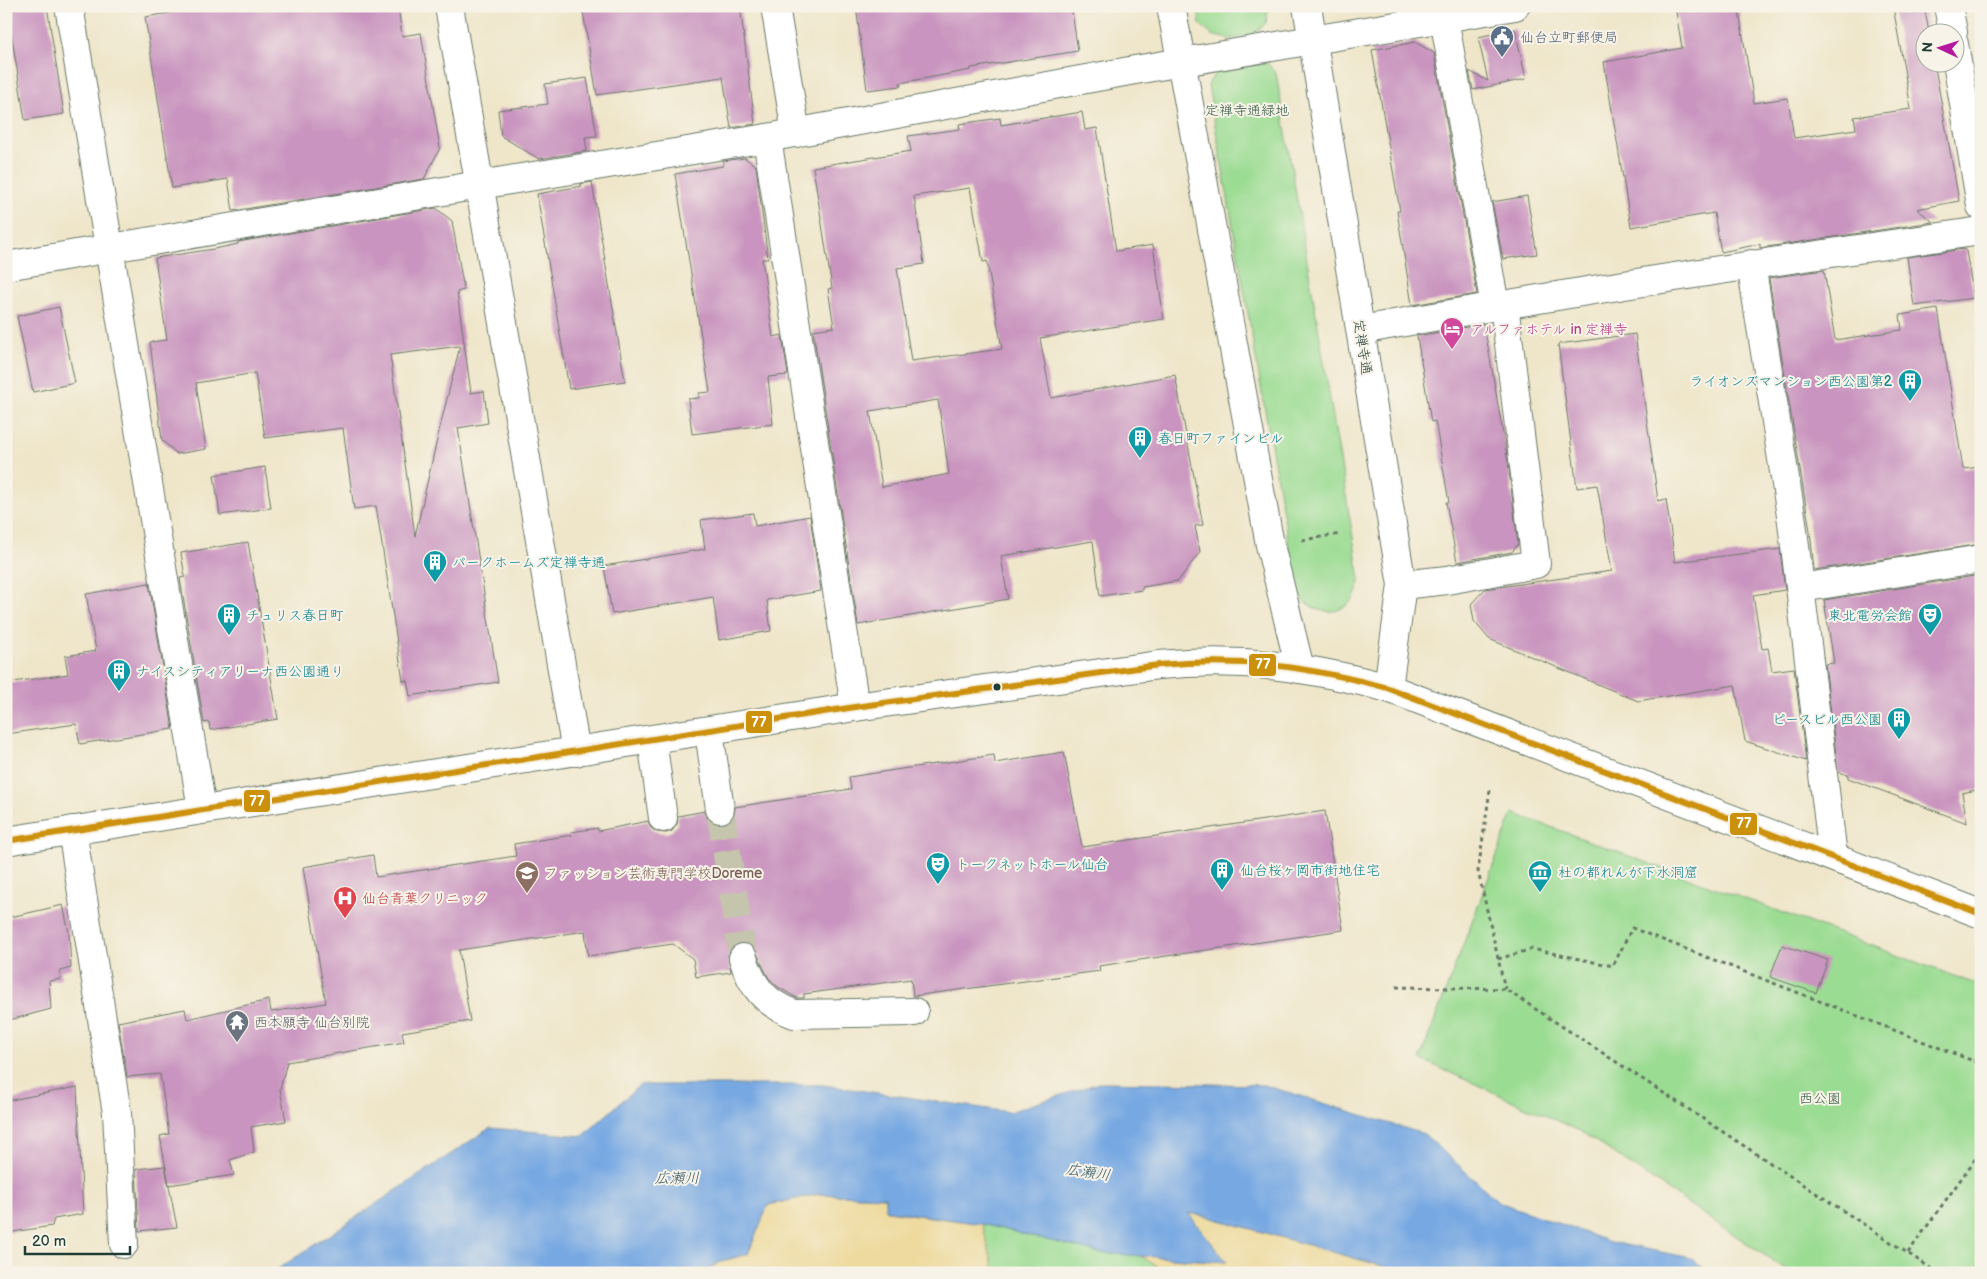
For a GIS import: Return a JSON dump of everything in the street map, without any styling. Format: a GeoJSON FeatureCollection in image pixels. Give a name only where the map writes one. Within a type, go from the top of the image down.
{"type":"FeatureCollection","features":[{"type":"Feature","properties":{"kind":"street"},"geometry":{"type":"LineString","coordinates":[[69,6],[111,248],[202,809]]}},
{"type":"Feature","properties":{"kind":"street"},"geometry":{"type":"LineString","coordinates":[[449,6],[576,752]]}},
{"type":"Feature","properties":{"kind":"street"},"geometry":{"type":"LineString","coordinates":[[774,6],[796,133]]}},
{"type":"Feature","properties":{"kind":"street"},"geometry":{"type":"LineString","coordinates":[[1171,6],[1180,64],[1270,545],[1300,669]]}},
{"type":"Feature","properties":{"kind":"street","name":"定禅寺通"},"geometry":{"type":"LineString","coordinates":[[1307,6],[1402,585],[1388,688]]}},
{"type":"Feature","properties":{"kind":"street"},"geometry":{"type":"LineString","coordinates":[[6,266],[767,138],[1135,70],[1180,64],[1515,6]]}},
{"type":"Feature","properties":{"kind":"street"},"geometry":{"type":"LineString","coordinates":[[1948,6],[1951,22]]}},
{"type":"Feature","properties":{"kind":"street"},"geometry":{"type":"LineString","coordinates":[[1402,585],[1447,580],[1536,564],[1499,305],[1444,18]]}},
{"type":"Feature","properties":{"kind":"street"},"geometry":{"type":"LineString","coordinates":[[1959,72],[1981,206]]}},
{"type":"Feature","properties":{"kind":"street"},"geometry":{"type":"LineString","coordinates":[[767,138],[855,707]]}},
{"type":"Feature","properties":{"kind":"street"},"geometry":{"type":"LineString","coordinates":[[1361,330],[1499,305],[1751,264],[1981,231]]}},
{"type":"Feature","properties":{"kind":"street"},"geometry":{"type":"LineString","coordinates":[[1751,264],[1801,588],[1833,856]]}},
{"type":"Feature","properties":{"kind":"street"},"geometry":{"type":"LineString","coordinates":[[1801,588],[1981,558]]}},
{"type":"Feature","properties":{"kind":"street"},"geometry":{"type":"LineString","coordinates":[[6,840],[855,707],[1192,662],[1272,664],[1388,688],[1981,914]]}},
{"type":"Feature","properties":{"kind":"street"},"geometry":{"type":"LineString","coordinates":[[709,731],[720,809]]}},
{"type":"Feature","properties":{"kind":"street"},"geometry":{"type":"LineString","coordinates":[[652,740],[663,818]]}},
{"type":"Feature","properties":{"kind":"street"},"geometry":{"type":"LineString","coordinates":[[72,830],[117,1113],[124,1244]]}},
{"type":"Feature","properties":{"kind":"street"},"geometry":{"type":"LineString","coordinates":[[743,958],[748,976],[756,990],[777,1008],[794,1014],[914,1012]]}},
{"type":"Feature","properties":{"kind":"path"},"geometry":{"type":"LineString","coordinates":[[1301,540],[1341,534]]}},
{"type":"Feature","properties":{"kind":"path"},"geometry":{"type":"LineString","coordinates":[[1490,790],[1478,871],[1505,989]]}},
{"type":"Feature","properties":{"kind":"path"},"geometry":{"type":"LineString","coordinates":[[1498,959],[1532,949],[1613,966],[1632,928],[1981,1064]]}},
{"type":"Feature","properties":{"kind":"path"},"geometry":{"type":"LineString","coordinates":[[1396,987],[1505,989],[1938,1273]]}},
{"type":"Feature","properties":{"kind":"path"},"geometry":{"type":"LineString","coordinates":[[1974,1062],[1981,1048]]}},
{"type":"Feature","properties":{"kind":"path"},"geometry":{"type":"LineString","coordinates":[[1908,1254],[1981,1151]]}},
{"type":"Feature","properties":{"kind":"green space"},"geometry":{"type":"Polygon","coordinates":[[[1198,6],[1269,6],[1266,23],[1252,36],[1229,39],[1211,35],[1200,24],[1198,6]]]}},
{"type":"Feature","properties":{"kind":"green space","name":"定禅寺通緑地"},"geometry":{"type":"Polygon","coordinates":[[[1256,61],[1267,63],[1276,73],[1360,580],[1353,599],[1339,610],[1324,611],[1316,609],[1297,593],[1208,85],[1212,77],[1222,68],[1256,61]]]}},
{"type":"Feature","properties":{"kind":"green space","name":"西公園"},"geometry":{"type":"Polygon","coordinates":[[[1513,813],[1981,986],[1981,1273],[1791,1273],[1582,1132],[1420,1059],[1513,813]]]}},
{"type":"Feature","properties":{"kind":"green space"},"geometry":{"type":"Polygon","coordinates":[[[982,1224],[1100,1253],[1139,1255],[1168,1273],[995,1273],[982,1224]]]}},
{"type":"Feature","properties":{"kind":"sand"},"geometry":{"type":"Polygon","coordinates":[[[819,1194],[885,1197],[886,1211],[982,1224],[995,1273],[702,1273],[722,1261],[748,1254],[768,1205],[819,1194]]]}},
{"type":"Feature","properties":{"kind":"sand"},"geometry":{"type":"Polygon","coordinates":[[[1187,1213],[1209,1217],[1407,1273],[1168,1273],[1139,1255],[1226,1262],[1187,1213]]]}},
{"type":"Feature","properties":{"kind":"water","name":"広瀬川"},"geometry":{"type":"Polygon","coordinates":[[[1102,1082],[1264,1085],[1424,1134],[1499,1202],[1610,1242],[1691,1258],[1710,1273],[1407,1273],[1209,1217],[1188,1213],[1227,1262],[1100,1253],[982,1224],[885,1210],[885,1197],[819,1194],[768,1205],[748,1254],[722,1261],[702,1273],[272,1273],[490,1128],[583,1136],[640,1085],[823,1085],[1009,1112],[1102,1082]]]}},
{"type":"Feature","properties":{"kind":"building"},"geometry":{"type":"Polygon","coordinates":[[[7,6],[47,6],[64,114],[25,120],[7,6]]]}},
{"type":"Feature","properties":{"kind":"building"},"geometry":{"type":"Polygon","coordinates":[[[212,6],[398,6],[402,36],[421,33],[440,148],[424,179],[233,211],[228,179],[172,188],[145,17],[212,6]]]}},
{"type":"Feature","properties":{"kind":"building"},"geometry":{"type":"Polygon","coordinates":[[[582,6],[740,6],[755,124],[731,128],[723,77],[597,95],[582,6]]]}},
{"type":"Feature","properties":{"kind":"building"},"geometry":{"type":"Polygon","coordinates":[[[856,6],[1071,6],[1078,51],[971,68],[971,70],[900,83],[901,86],[867,90],[856,6]]]}},
{"type":"Feature","properties":{"kind":"building"},"geometry":{"type":"Polygon","coordinates":[[[1675,6],[1738,6],[1754,103],[1788,98],[1794,138],[1856,129],[1854,117],[1911,109],[1893,6],[1924,6],[1927,22],[1914,22],[1914,72],[1936,72],[1959,201],[1917,209],[1933,222],[1760,248],[1760,244],[1721,252],[1714,213],[1631,227],[1604,62],[1682,48],[1675,6]]]}},
{"type":"Feature","properties":{"kind":"building"},"geometry":{"type":"Polygon","coordinates":[[[1515,29],[1526,79],[1473,90],[1469,71],[1488,81],[1478,37],[1515,29]]]}},
{"type":"Feature","properties":{"kind":"building"},"geometry":{"type":"Polygon","coordinates":[[[1415,42],[1434,53],[1477,294],[1412,305],[1397,211],[1400,211],[1372,50],[1415,42]]]}},
{"type":"Feature","properties":{"kind":"building"},"geometry":{"type":"Polygon","coordinates":[[[587,78],[597,136],[585,137],[587,151],[539,159],[501,136],[498,110],[548,104],[545,84],[587,78]]]}},
{"type":"Feature","properties":{"kind":"building"},"geometry":{"type":"Polygon","coordinates":[[[1082,112],[1085,130],[1097,128],[1116,251],[1153,245],[1164,319],[1040,338],[1051,398],[1175,375],[1203,525],[1195,526],[1200,552],[1178,581],[1142,587],[1142,590],[1100,596],[1093,541],[1001,556],[1008,599],[858,625],[813,330],[834,327],[828,289],[832,288],[813,167],[911,151],[908,136],[960,129],[959,124],[1000,118],[1001,125],[1082,112]],[[970,188],[914,196],[924,264],[897,268],[911,361],[1002,349],[987,261],[983,262],[970,188]],[[938,400],[870,411],[882,487],[949,474],[938,400]]]}},
{"type":"Feature","properties":{"kind":"building"},"geometry":{"type":"Polygon","coordinates":[[[745,158],[756,166],[768,259],[762,259],[773,337],[782,335],[788,375],[768,377],[773,424],[692,434],[688,399],[699,398],[699,393],[710,392],[675,174],[723,166],[723,161],[745,158]]]}},
{"type":"Feature","properties":{"kind":"building"},"geometry":{"type":"Polygon","coordinates":[[[592,182],[625,381],[569,389],[537,194],[582,186],[580,184],[592,182]]]}},
{"type":"Feature","properties":{"kind":"building"},"geometry":{"type":"Polygon","coordinates":[[[1527,196],[1537,254],[1503,259],[1492,202],[1527,196]]]}},
{"type":"Feature","properties":{"kind":"building"},"geometry":{"type":"Polygon","coordinates":[[[436,208],[452,221],[464,290],[457,292],[471,393],[484,391],[488,423],[458,428],[498,682],[410,696],[407,680],[403,681],[376,506],[354,509],[343,428],[265,438],[255,373],[196,383],[206,449],[177,454],[162,440],[150,342],[167,340],[155,258],[214,249],[238,244],[238,242],[436,208]],[[460,346],[390,355],[415,536],[460,346]]]}},
{"type":"Feature","properties":{"kind":"building"},"geometry":{"type":"Polygon","coordinates":[[[1964,249],[1966,251],[1974,298],[1914,306],[1907,257],[1964,249]]]}},
{"type":"Feature","properties":{"kind":"building"},"geometry":{"type":"Polygon","coordinates":[[[1824,270],[1835,340],[1902,330],[1900,315],[1938,309],[1963,469],[1981,467],[1981,544],[1814,570],[1810,531],[1769,278],[1824,270]]]}},
{"type":"Feature","properties":{"kind":"building"},"geometry":{"type":"Polygon","coordinates":[[[59,307],[75,383],[33,392],[17,316],[59,307]]]}},
{"type":"Feature","properties":{"kind":"building"},"geometry":{"type":"Polygon","coordinates":[[[1484,324],[1508,462],[1518,544],[1512,552],[1457,562],[1446,502],[1449,502],[1435,421],[1431,422],[1417,336],[1484,324]]]}},
{"type":"Feature","properties":{"kind":"building"},"geometry":{"type":"Polygon","coordinates":[[[1635,334],[1658,501],[1666,499],[1675,562],[1780,549],[1785,590],[1753,595],[1762,649],[1768,648],[1772,671],[1794,668],[1806,761],[1745,741],[1735,685],[1638,701],[1489,639],[1474,621],[1471,604],[1485,589],[1612,571],[1597,485],[1577,488],[1558,344],[1635,334]]]}},
{"type":"Feature","properties":{"kind":"building"},"geometry":{"type":"Polygon","coordinates":[[[265,467],[271,508],[220,515],[214,475],[265,467]]]}},
{"type":"Feature","properties":{"kind":"building"},"geometry":{"type":"Polygon","coordinates":[[[753,513],[755,526],[810,516],[821,591],[767,600],[771,631],[719,640],[713,597],[612,614],[604,566],[705,549],[701,520],[753,513]]]}},
{"type":"Feature","properties":{"kind":"building","name":"チュリス春日町"},"geometry":{"type":"Polygon","coordinates":[[[248,542],[278,719],[210,730],[209,722],[204,723],[180,578],[185,577],[181,553],[248,542]]]}},
{"type":"Feature","properties":{"kind":"building"},"geometry":{"type":"Polygon","coordinates":[[[1981,575],[1981,789],[1962,793],[1967,823],[1848,778],[1848,775],[1838,772],[1825,664],[1834,663],[1824,600],[1981,575]]]}},
{"type":"Feature","properties":{"kind":"building","name":"ナイスシティアリーナ西公園通り"},"geometry":{"type":"Polygon","coordinates":[[[149,583],[173,729],[80,744],[76,724],[6,734],[6,683],[68,674],[65,656],[96,651],[86,594],[149,583]]]}},
{"type":"Feature","properties":{"kind":"building"},"geometry":{"type":"Polygon","coordinates":[[[1064,752],[1082,847],[1325,811],[1343,930],[1099,966],[1100,971],[913,996],[911,979],[804,994],[804,998],[797,998],[778,987],[768,977],[754,947],[745,943],[737,943],[731,948],[728,955],[731,972],[696,977],[693,959],[673,944],[588,956],[585,931],[459,950],[470,1021],[402,1032],[404,1042],[287,1062],[280,1089],[286,1121],[251,1127],[254,1152],[230,1160],[234,1175],[169,1185],[160,1136],[169,1134],[160,1074],[127,1077],[118,1022],[185,1009],[187,1019],[269,1000],[271,1012],[326,1003],[303,867],[373,855],[376,877],[516,856],[514,844],[572,835],[571,832],[598,828],[598,831],[648,821],[651,828],[657,832],[666,833],[672,831],[677,824],[678,816],[705,811],[707,818],[714,823],[723,824],[729,822],[734,815],[735,807],[851,789],[849,777],[994,755],[995,763],[1064,752]]]}},
{"type":"Feature","properties":{"kind":"building"},"geometry":{"type":"Polygon","coordinates":[[[63,905],[69,933],[71,968],[60,971],[61,979],[49,981],[51,1009],[6,1021],[6,918],[63,905]]]}},
{"type":"Feature","properties":{"kind":"building"},"geometry":{"type":"Polygon","coordinates":[[[1782,945],[1828,960],[1816,993],[1770,977],[1782,945]]]}},
{"type":"Feature","properties":{"kind":"building"},"geometry":{"type":"Polygon","coordinates":[[[77,1087],[83,1214],[54,1219],[52,1226],[6,1233],[6,1101],[77,1087]]]}},
{"type":"Feature","properties":{"kind":"building"},"geometry":{"type":"Polygon","coordinates":[[[165,1166],[177,1227],[139,1231],[136,1169],[165,1166]]]}},
{"type":"Feature","properties":{"kind":"tunnel"},"geometry":{"type":"LineString","coordinates":[[720,809],[743,958]]}},
{"type":"Feature","properties":{"kind":"transit line","name":"77"},"geometry":{"type":"LineString","coordinates":[[6,841],[855,707],[1159,665],[1218,662],[1247,663],[1303,669],[1388,688],[1981,914]]}},
{"type":"Feature","properties":{"kind":"place","name":"仙台立町郵便局"},"geometry":{"type":"Point","coordinates":[1502,58]}},
{"type":"Feature","properties":{"kind":"place","name":"アルファホテル in 定禅寺"},"geometry":{"type":"Point","coordinates":[1452,350]}},
{"type":"Feature","properties":{"kind":"place","name":"ライオンズマンション西公園第2"},"geometry":{"type":"Point","coordinates":[1910,402]}},
{"type":"Feature","properties":{"kind":"place","name":"春日町ファインビル"},"geometry":{"type":"Point","coordinates":[1140,459]}},
{"type":"Feature","properties":{"kind":"place","name":"パークホームズ定禅寺通"},"geometry":{"type":"Point","coordinates":[435,583]}},
{"type":"Feature","properties":{"kind":"place","name":"チュリス春日町"},"geometry":{"type":"Point","coordinates":[229,636]}},
{"type":"Feature","properties":{"kind":"place","name":"東北電労会館"},"geometry":{"type":"Point","coordinates":[1930,636]}},
{"type":"Feature","properties":{"kind":"place","name":"ナイスシティアリーナ西公園通り"},"geometry":{"type":"Point","coordinates":[119,692]}},
{"type":"Feature","properties":{"kind":"place","name":"ピースビル西公園"},"geometry":{"type":"Point","coordinates":[1899,740]}},
{"type":"Feature","properties":{"kind":"place","name":"トークネットホール仙台"},"geometry":{"type":"Point","coordinates":[938,885]}},
{"type":"Feature","properties":{"kind":"place","name":"仙台桜ヶ岡市街地住宅"},"geometry":{"type":"Point","coordinates":[1222,891]}},
{"type":"Feature","properties":{"kind":"place","name":"杜の都れんが下水洞窟"},"geometry":{"type":"Point","coordinates":[1540,893]}},
{"type":"Feature","properties":{"kind":"place","name":"ファッション芸術専門学校Doreme"},"geometry":{"type":"Point","coordinates":[527,894]}},
{"type":"Feature","properties":{"kind":"place","name":"仙台青葉クリニック"},"geometry":{"type":"Point","coordinates":[345,919]}},
{"type":"Feature","properties":{"kind":"place","name":"西本願寺 仙台別院"},"geometry":{"type":"Point","coordinates":[237,1043]}}]}
